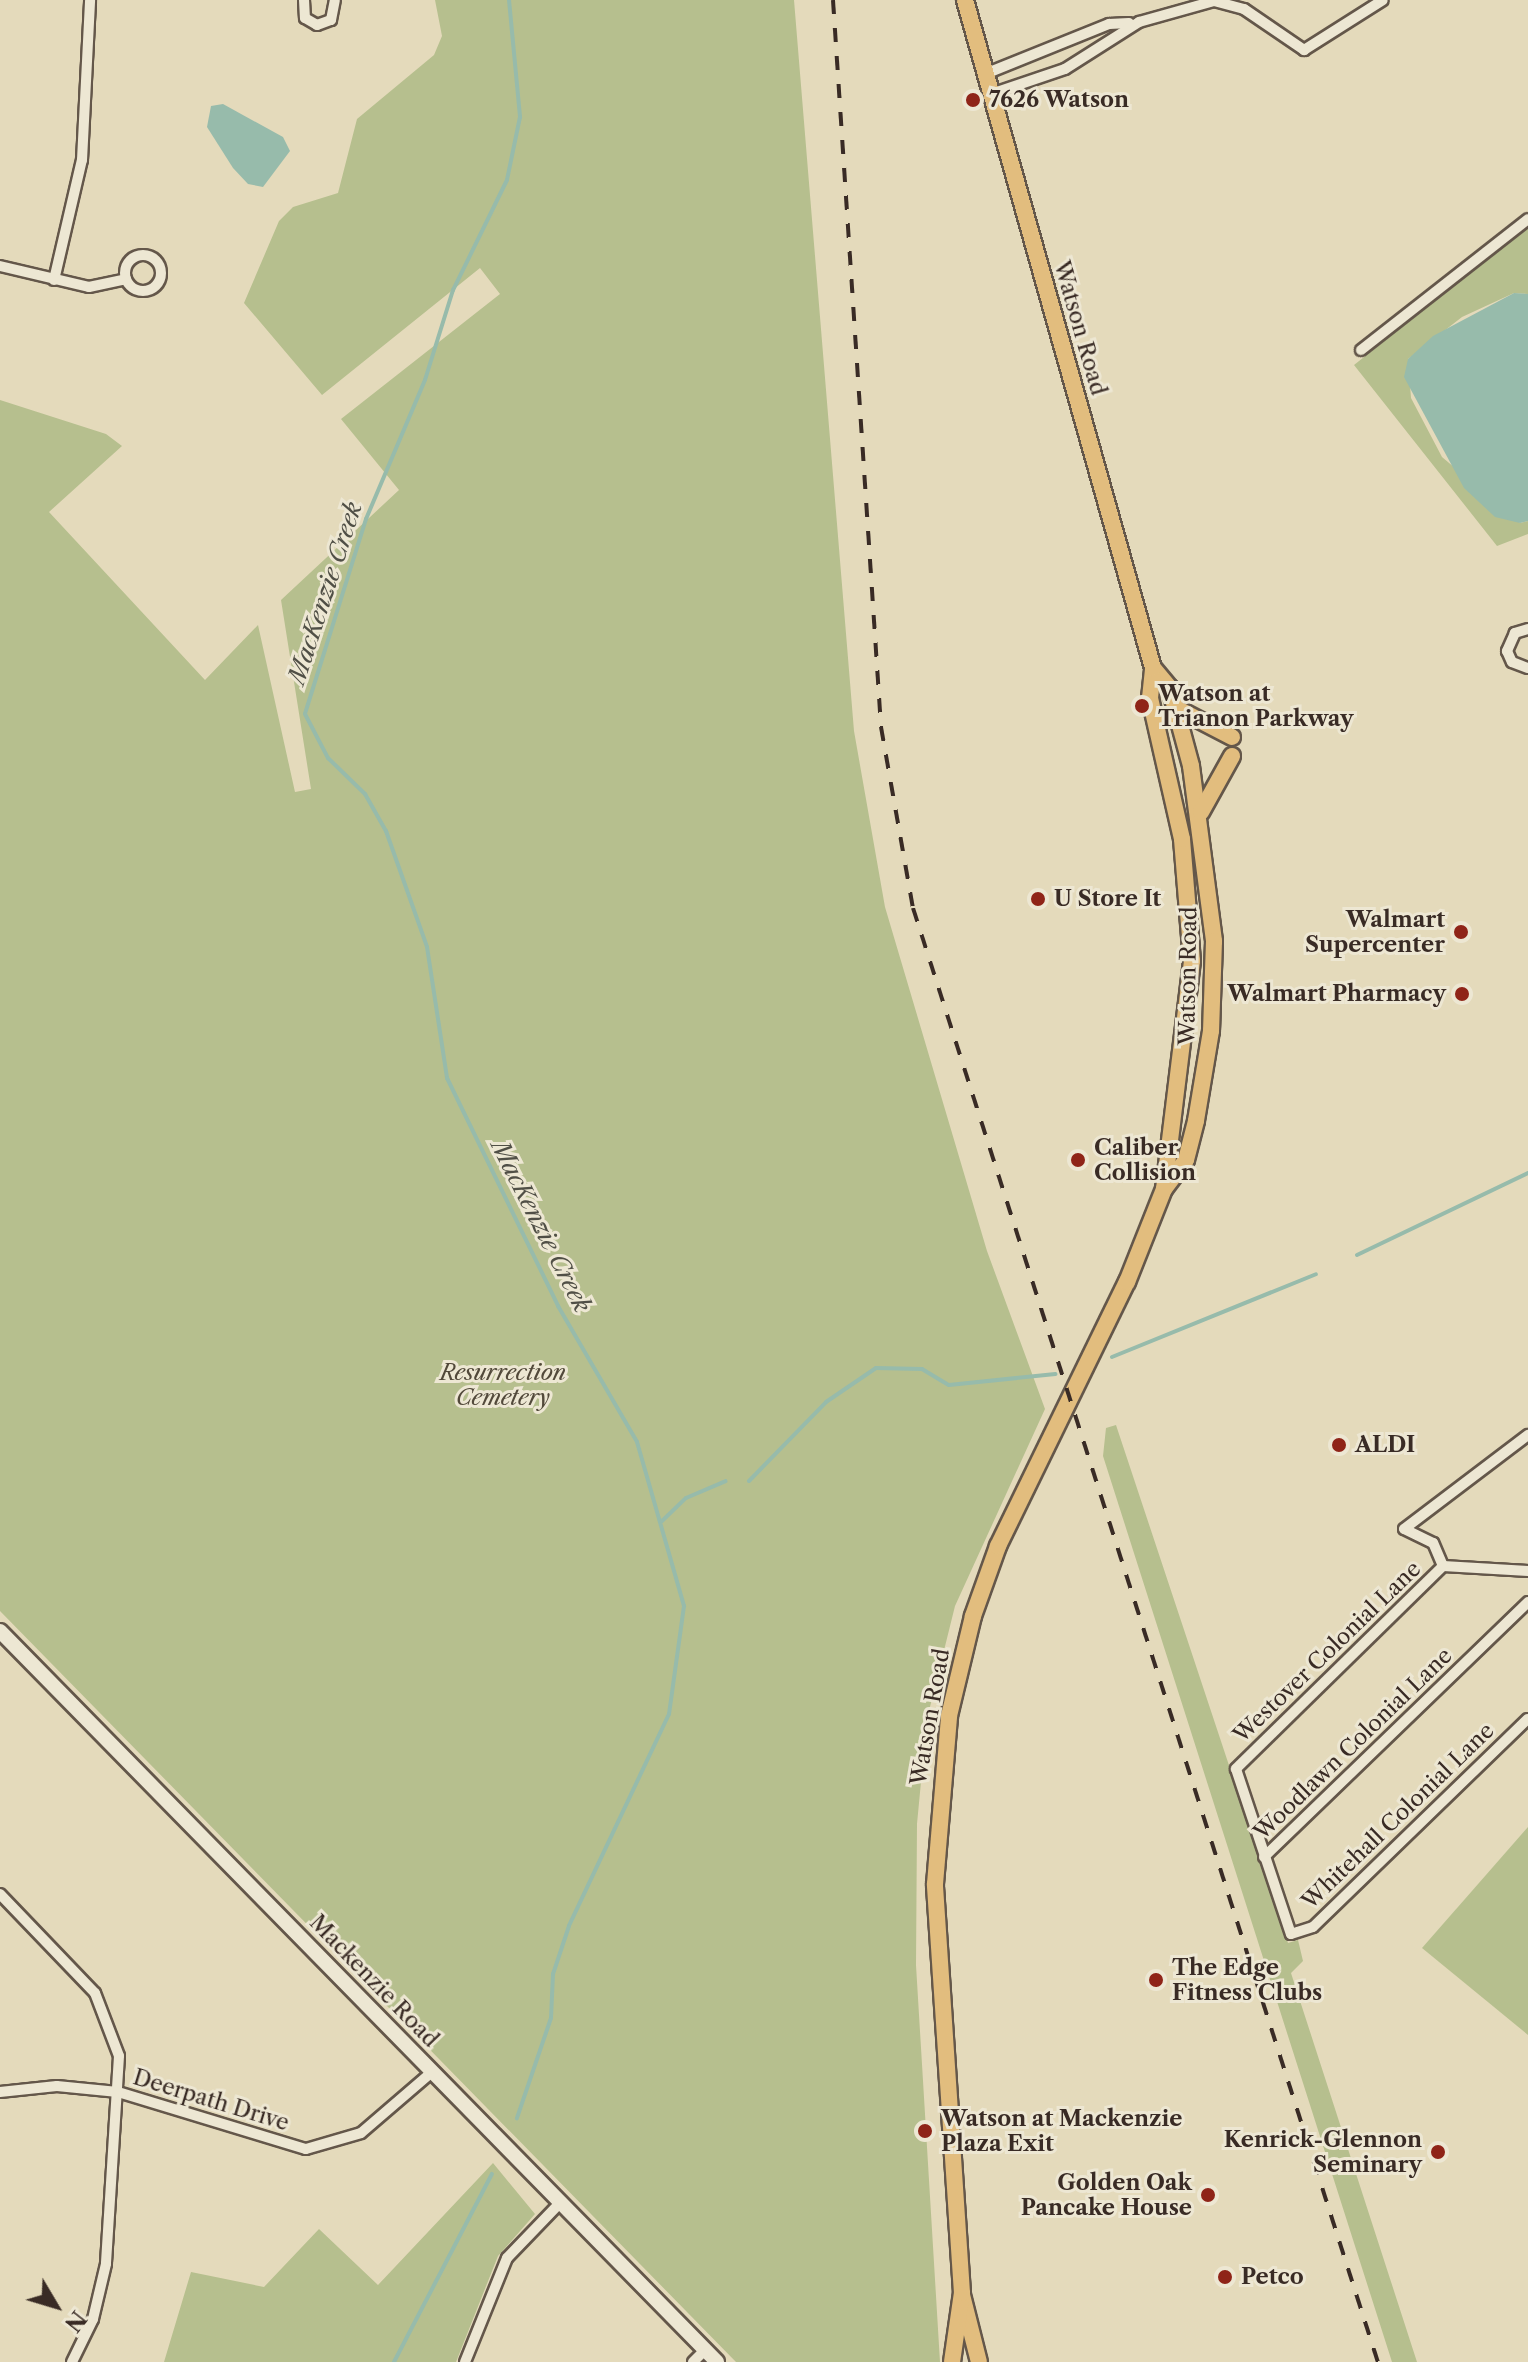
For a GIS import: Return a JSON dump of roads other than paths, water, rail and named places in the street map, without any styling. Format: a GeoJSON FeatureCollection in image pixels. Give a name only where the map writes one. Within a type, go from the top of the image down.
{"type":"FeatureCollection","features":[{"type":"Feature","properties":{"kind":"main road","name":"Watson Road"},"geometry":{"type":"LineString","coordinates":[[965,0],[1153,668],[1176,708],[1200,813],[1214,941],[1211,1031],[1186,1160],[1164,1189]]}},
{"type":"Feature","properties":{"kind":"main road","name":"Watson Road"},"geometry":{"type":"LineString","coordinates":[[979,2362],[962,2293],[935,1884],[949,1716],[994,1557],[1127,1282],[1164,1189],[1189,1025],[1192,950],[1179,824],[1150,698],[1153,668]]}},
{"type":"Feature","properties":{"kind":"main road"},"geometry":{"type":"LineString","coordinates":[[1176,708],[1232,737]]}},
{"type":"Feature","properties":{"kind":"main road"},"geometry":{"type":"LineString","coordinates":[[1200,813],[1232,756]]}},
{"type":"Feature","properties":{"kind":"main road","name":"Mackenzie Road"},"geometry":{"type":"LineString","coordinates":[[0,1631],[717,2362]]}},
{"type":"Feature","properties":{"kind":"main road","name":"Watson Road"},"geometry":{"type":"LineString","coordinates":[[952,2362],[962,2293]]}},
{"type":"Feature","properties":{"kind":"street"},"geometry":{"type":"LineString","coordinates":[[54,280],[82,160],[90,0]]}},
{"type":"Feature","properties":{"kind":"street"},"geometry":{"type":"LineString","coordinates":[[304,0],[305,18],[317,25],[331,20],[335,0]]}},
{"type":"Feature","properties":{"kind":"street"},"geometry":{"type":"LineString","coordinates":[[985,74],[1109,24],[1139,22],[1214,1],[1231,4],[1304,50],[1383,0]]}},
{"type":"Feature","properties":{"kind":"street"},"geometry":{"type":"LineString","coordinates":[[991,94],[1065,69],[1139,22]]}},
{"type":"Feature","properties":{"kind":"street"},"geometry":{"type":"LineString","coordinates":[[1361,350],[1528,219]]}},
{"type":"Feature","properties":{"kind":"street"},"geometry":{"type":"LineString","coordinates":[[0,266],[89,287],[126,279]]}},
{"type":"Feature","properties":{"kind":"street"},"geometry":{"type":"LineString","coordinates":[[1528,629],[1515,633],[1507,651],[1512,662],[1528,668]]}},
{"type":"Feature","properties":{"kind":"street","name":"Westover Colonial Lane"},"geometry":{"type":"LineString","coordinates":[[1443,1566],[1433,1543],[1404,1529],[1528,1435]]}},
{"type":"Feature","properties":{"kind":"street","name":"Westover Colonial Lane"},"geometry":{"type":"LineString","coordinates":[[1264,1857],[1236,1769],[1443,1566],[1528,1571]]}},
{"type":"Feature","properties":{"kind":"street","name":"Woodlawn Colonial Lane"},"geometry":{"type":"LineString","coordinates":[[1291,1934],[1264,1857],[1528,1602]]}},
{"type":"Feature","properties":{"kind":"street","name":"Whitehall Colonial Lane"},"geometry":{"type":"LineString","coordinates":[[1291,1934],[1313,1927],[1528,1719]]}},
{"type":"Feature","properties":{"kind":"street"},"geometry":{"type":"LineString","coordinates":[[0,1894],[95,1993],[116,2045],[118,2092],[106,2264],[93,2319],[72,2362]]}},
{"type":"Feature","properties":{"kind":"street","name":"Deerpath Drive"},"geometry":{"type":"LineString","coordinates":[[0,2092],[57,2086],[118,2092],[306,2149],[361,2133],[432,2072]]}},
{"type":"Feature","properties":{"kind":"street"},"geometry":{"type":"LineString","coordinates":[[465,2362],[507,2258],[560,2203]]}},
{"type":"Feature","properties":{"kind":"street"},"geometry":{"type":"LineString","coordinates":[[693,2362],[705,2350]]}},
{"type":"Feature","properties":{"kind":"waterway","name":"MacKenzie Creek"},"geometry":{"type":"LineString","coordinates":[[509,0],[520,117],[507,180],[453,290],[425,380],[366,519],[305,714],[328,758],[365,794],[386,831],[427,947],[447,1078],[558,1306],[637,1442],[684,1606],[669,1714],[569,1926],[553,1974],[551,2018],[517,2118]]}},
{"type":"Feature","properties":{"kind":"waterway"},"geometry":{"type":"LineString","coordinates":[[1357,1255],[1528,1173]]}},
{"type":"Feature","properties":{"kind":"waterway"},"geometry":{"type":"LineString","coordinates":[[1112,1357],[1316,1274]]}},
{"type":"Feature","properties":{"kind":"waterway"},"geometry":{"type":"LineString","coordinates":[[749,1481],[826,1402],[876,1368],[922,1369],[949,1385],[1055,1374]]}},
{"type":"Feature","properties":{"kind":"waterway"},"geometry":{"type":"LineString","coordinates":[[662,1521],[686,1498],[726,1481]]}},
{"type":"Feature","properties":{"kind":"waterway","name":"MacKenzie Creek"},"geometry":{"type":"LineString","coordinates":[[394,2362],[492,2174]]}},
{"type":"Feature","properties":{"kind":"railway"},"geometry":{"type":"LineString","coordinates":[[833,0],[881,727],[913,908],[1378,2362]]}},
{"type":"Feature","properties":{"kind":"place","name":"7626 Watson"},"geometry":{"type":"Point","coordinates":[973,100]}},
{"type":"Feature","properties":{"kind":"place","name":"Watson at Trianon Parkway"},"geometry":{"type":"Point","coordinates":[1142,706]}},
{"type":"Feature","properties":{"kind":"place","name":"U Store It"},"geometry":{"type":"Point","coordinates":[1038,899]}},
{"type":"Feature","properties":{"kind":"place","name":"Walmart Supercenter"},"geometry":{"type":"Point","coordinates":[1461,932]}},
{"type":"Feature","properties":{"kind":"place","name":"Walmart Pharmacy"},"geometry":{"type":"Point","coordinates":[1462,994]}},
{"type":"Feature","properties":{"kind":"place","name":"Caliber Collision"},"geometry":{"type":"Point","coordinates":[1078,1160]}},
{"type":"Feature","properties":{"kind":"place","name":"ALDI"},"geometry":{"type":"Point","coordinates":[1339,1445]}},
{"type":"Feature","properties":{"kind":"place","name":"The Edge Fitness Clubs"},"geometry":{"type":"Point","coordinates":[1156,1980]}},
{"type":"Feature","properties":{"kind":"place","name":"Watson at Mackenzie Plaza Exit"},"geometry":{"type":"Point","coordinates":[925,2131]}},
{"type":"Feature","properties":{"kind":"place","name":"Kenrick-Glennon Seminary"},"geometry":{"type":"Point","coordinates":[1438,2152]}},
{"type":"Feature","properties":{"kind":"place","name":"Golden Oak Pancake House"},"geometry":{"type":"Point","coordinates":[1208,2195]}},
{"type":"Feature","properties":{"kind":"place","name":"Petco"},"geometry":{"type":"Point","coordinates":[1225,2277]}},
{"type":"Feature","properties":{"kind":"park label","name":"Resurrection Cemetery"},"geometry":{"type":"Point","coordinates":[503,1384]}}]}
